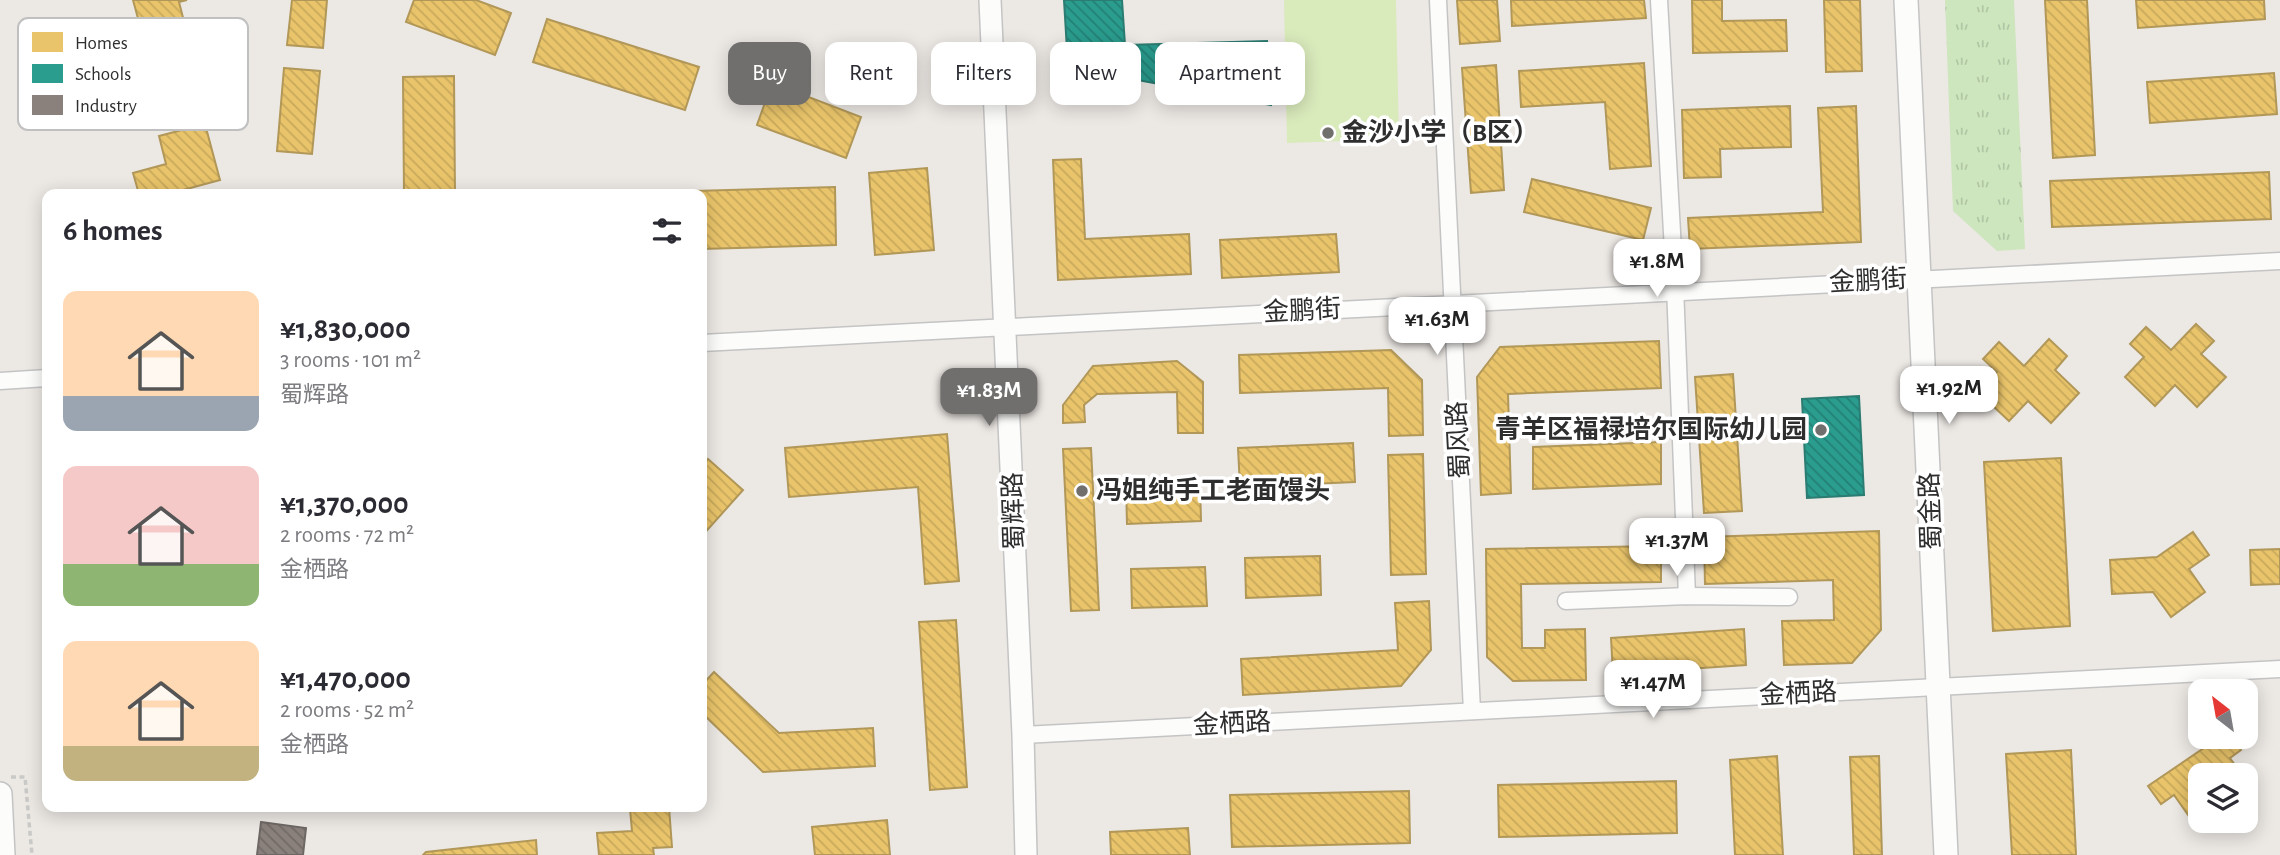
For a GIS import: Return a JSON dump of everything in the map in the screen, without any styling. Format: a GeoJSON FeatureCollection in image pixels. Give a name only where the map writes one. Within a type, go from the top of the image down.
{"type":"FeatureCollection","features":[{"type":"Feature","properties":{"kind":"main road","name":"蜀金路"},"geometry":{"type":"LineString","coordinates":[[1906,0],[1946,855]]}},
{"type":"Feature","properties":{"kind":"main road"},"geometry":{"type":"LineString","coordinates":[[0,794],[3,855]]}},
{"type":"Feature","properties":{"kind":"street","name":"蜀辉路"},"geometry":{"type":"LineString","coordinates":[[990,0],[1006,327],[1026,855]]}},
{"type":"Feature","properties":{"kind":"street","name":"蜀风路"},"geometry":{"type":"LineString","coordinates":[[1438,0],[1472,711]]}},
{"type":"Feature","properties":{"kind":"street"},"geometry":{"type":"LineString","coordinates":[[1659,0],[1675,292],[1687,596]]}},
{"type":"Feature","properties":{"kind":"street","name":"金鹏街"},"geometry":{"type":"LineString","coordinates":[[707,343],[2280,261]]}},
{"type":"Feature","properties":{"kind":"street"},"geometry":{"type":"LineString","coordinates":[[0,381],[42,378]]}},
{"type":"Feature","properties":{"kind":"street"},"geometry":{"type":"LineString","coordinates":[[1566,601],[1687,596],[1789,597]]}},
{"type":"Feature","properties":{"kind":"street","name":"金栖路"},"geometry":{"type":"LineString","coordinates":[[1023,735],[2280,669]]}},
{"type":"Feature","properties":{"kind":"path"},"geometry":{"type":"LineString","coordinates":[[0,778],[25,777],[32,855]]}},
{"type":"Feature","properties":{"kind":"green space"},"geometry":{"type":"Polygon","coordinates":[[[1284,0],[1396,0],[1399,139],[1287,143],[1286,105],[1305,105],[1305,42],[1285,42],[1284,0]]]}},
{"type":"Feature","properties":{"kind":"green space"},"geometry":{"type":"Polygon","coordinates":[[[1945,0],[2014,0],[2025,249],[1997,251],[1953,211],[1945,0]]]}},
{"type":"Feature","properties":{"kind":"building: Homes"},"geometry":{"type":"Polygon","coordinates":[[[133,0],[187,0],[179,2],[183,18],[138,18],[133,0]]]}},
{"type":"Feature","properties":{"kind":"building: Homes"},"geometry":{"type":"Polygon","coordinates":[[[292,0],[327,0],[323,48],[287,45],[292,0]]]}},
{"type":"Feature","properties":{"kind":"building: Homes"},"geometry":{"type":"Polygon","coordinates":[[[414,0],[476,0],[511,13],[495,55],[406,22],[414,0]]]}},
{"type":"Feature","properties":{"kind":"building: Homes"},"geometry":{"type":"Polygon","coordinates":[[[1457,0],[1497,0],[1500,41],[1460,44],[1457,0]]]}},
{"type":"Feature","properties":{"kind":"building: Homes"},"geometry":{"type":"Polygon","coordinates":[[[1511,0],[1644,0],[1646,18],[1512,26],[1511,0]]]}},
{"type":"Feature","properties":{"kind":"building: Homes"},"geometry":{"type":"Polygon","coordinates":[[[1692,0],[1722,0],[1722,21],[1786,20],[1787,51],[1693,53],[1692,0]]]}},
{"type":"Feature","properties":{"kind":"building: Homes"},"geometry":{"type":"Polygon","coordinates":[[[1824,0],[1860,0],[1862,71],[1826,72],[1824,0]]]}},
{"type":"Feature","properties":{"kind":"building: Homes"},"geometry":{"type":"Polygon","coordinates":[[[2045,0],[2087,0],[2095,155],[2053,158],[2045,0]]]}},
{"type":"Feature","properties":{"kind":"building: Homes"},"geometry":{"type":"Polygon","coordinates":[[[2136,0],[2264,0],[2265,19],[2138,28],[2136,0]]]}},
{"type":"Feature","properties":{"kind":"building: Homes"},"geometry":{"type":"Polygon","coordinates":[[[547,19],[699,67],[685,110],[533,62],[547,19]]]}},
{"type":"Feature","properties":{"kind":"building: Homes"},"geometry":{"type":"Polygon","coordinates":[[[1644,63],[1651,166],[1610,169],[1605,102],[1521,107],[1519,71],[1644,63]]]}},
{"type":"Feature","properties":{"kind":"building: Homes"},"geometry":{"type":"Polygon","coordinates":[[[1496,65],[1504,190],[1471,193],[1462,68],[1496,65]]]}},
{"type":"Feature","properties":{"kind":"building: Homes"},"geometry":{"type":"Polygon","coordinates":[[[284,68],[320,71],[312,154],[277,151],[284,68]]]}},
{"type":"Feature","properties":{"kind":"building: Homes"},"geometry":{"type":"Polygon","coordinates":[[[2274,73],[2277,114],[2150,123],[2147,82],[2274,73]]]}},
{"type":"Feature","properties":{"kind":"building: Homes"},"geometry":{"type":"Polygon","coordinates":[[[454,76],[455,189],[404,189],[403,77],[454,76]]]}},
{"type":"Feature","properties":{"kind":"building: Homes"},"geometry":{"type":"Polygon","coordinates":[[[811,98],[861,117],[846,158],[757,125],[764,105],[811,105],[811,98]]]}},
{"type":"Feature","properties":{"kind":"building: Homes"},"geometry":{"type":"Polygon","coordinates":[[[1790,106],[1791,147],[1720,149],[1721,177],[1684,178],[1682,110],[1790,106]]]}},
{"type":"Feature","properties":{"kind":"building: Homes"},"geometry":{"type":"Polygon","coordinates":[[[1856,106],[1861,242],[1690,249],[1688,218],[1823,212],[1818,108],[1856,106]]]}},
{"type":"Feature","properties":{"kind":"building: Homes"},"geometry":{"type":"Polygon","coordinates":[[[182,130],[207,130],[220,180],[187,189],[138,189],[133,173],[166,164],[159,136],[182,130]]]}},
{"type":"Feature","properties":{"kind":"building: Homes"},"geometry":{"type":"Polygon","coordinates":[[[1081,159],[1085,239],[1189,234],[1191,274],[1058,280],[1053,160],[1081,159]]]}},
{"type":"Feature","properties":{"kind":"building: Homes"},"geometry":{"type":"Polygon","coordinates":[[[927,168],[934,250],[875,255],[869,173],[927,168]]]}},
{"type":"Feature","properties":{"kind":"building: Homes"},"geometry":{"type":"Polygon","coordinates":[[[2269,172],[2271,219],[2052,227],[2050,181],[2269,172]]]}},
{"type":"Feature","properties":{"kind":"building: Homes"},"geometry":{"type":"Polygon","coordinates":[[[1532,179],[1651,208],[1643,240],[1524,212],[1532,179]]]}},
{"type":"Feature","properties":{"kind":"building: Homes"},"geometry":{"type":"Polygon","coordinates":[[[835,187],[836,245],[707,249],[707,191],[835,187]]]}},
{"type":"Feature","properties":{"kind":"building: Homes"},"geometry":{"type":"Polygon","coordinates":[[[1336,234],[1339,272],[1222,278],[1220,240],[1336,234]]]}},
{"type":"Feature","properties":{"kind":"building: Homes"},"geometry":{"type":"Polygon","coordinates":[[[2196,324],[2214,341],[2201,354],[2226,377],[2197,407],[2175,385],[2155,406],[2125,377],[2144,357],[2130,344],[2146,327],[2171,350],[2196,324]]]}},
{"type":"Feature","properties":{"kind":"building: Homes"},"geometry":{"type":"Polygon","coordinates":[[[2049,339],[2067,356],[2055,370],[2079,393],[2051,423],[2028,401],[2009,421],[1978,392],[1997,372],[1983,359],[1999,342],[2024,366],[2049,339]]]}},
{"type":"Feature","properties":{"kind":"building: Homes"},"geometry":{"type":"Polygon","coordinates":[[[1659,341],[1661,388],[1508,394],[1511,493],[1481,495],[1477,377],[1500,347],[1659,341]]]}},
{"type":"Feature","properties":{"kind":"building: Homes"},"geometry":{"type":"Polygon","coordinates":[[[1391,350],[1422,380],[1423,435],[1389,436],[1388,388],[1240,393],[1239,355],[1391,350]]]}},
{"type":"Feature","properties":{"kind":"building: Homes"},"geometry":{"type":"Polygon","coordinates":[[[1177,361],[1203,382],[1203,433],[1178,433],[1177,392],[1097,394],[1084,405],[1085,422],[1063,423],[1063,405],[1093,366],[1177,361]]]}},
{"type":"Feature","properties":{"kind":"building: Homes"},"geometry":{"type":"Polygon","coordinates":[[[1733,374],[1742,511],[1704,513],[1695,377],[1733,374]]]}},
{"type":"Feature","properties":{"kind":"building: Homes"},"geometry":{"type":"Polygon","coordinates":[[[947,434],[959,581],[925,584],[918,487],[789,497],[785,448],[947,434]]]}},
{"type":"Feature","properties":{"kind":"building: Homes"},"geometry":{"type":"Polygon","coordinates":[[[1661,442],[1661,484],[1533,489],[1533,447],[1661,442]]]}},
{"type":"Feature","properties":{"kind":"building: Homes"},"geometry":{"type":"Polygon","coordinates":[[[1353,443],[1355,482],[1240,487],[1238,448],[1353,443]]]}},
{"type":"Feature","properties":{"kind":"building: Homes"},"geometry":{"type":"Polygon","coordinates":[[[1091,448],[1099,610],[1071,611],[1063,449],[1091,448]]]}},
{"type":"Feature","properties":{"kind":"building: Homes"},"geometry":{"type":"Polygon","coordinates":[[[1423,454],[1426,574],[1391,575],[1388,455],[1423,454]]]}},
{"type":"Feature","properties":{"kind":"building: Homes"},"geometry":{"type":"Polygon","coordinates":[[[2061,458],[2070,626],[1993,631],[1984,462],[2061,458]]]}},
{"type":"Feature","properties":{"kind":"building: Homes"},"geometry":{"type":"Polygon","coordinates":[[[707,460],[743,490],[707,530],[707,460]]]}},
{"type":"Feature","properties":{"kind":"building: Homes"},"geometry":{"type":"Polygon","coordinates":[[[1200,482],[1201,521],[1127,524],[1126,484],[1200,482]]]}},
{"type":"Feature","properties":{"kind":"building: Homes"},"geometry":{"type":"Polygon","coordinates":[[[1879,531],[1881,630],[1852,663],[1784,665],[1782,621],[1834,620],[1833,580],[1705,584],[1704,537],[1879,531]]]}},
{"type":"Feature","properties":{"kind":"building: Homes"},"geometry":{"type":"Polygon","coordinates":[[[2193,532],[2209,555],[2189,569],[2205,592],[2171,617],[2153,592],[2112,594],[2110,560],[2157,557],[2193,532]]]}},
{"type":"Feature","properties":{"kind":"building: Homes"},"geometry":{"type":"Polygon","coordinates":[[[1661,546],[1661,582],[1521,584],[1522,648],[1545,648],[1545,630],[1585,629],[1586,680],[1513,681],[1487,657],[1486,549],[1661,546]]]}},
{"type":"Feature","properties":{"kind":"building: Homes"},"geometry":{"type":"Polygon","coordinates":[[[2280,549],[2280,584],[2251,585],[2250,550],[2280,549]]]}},
{"type":"Feature","properties":{"kind":"building: Homes"},"geometry":{"type":"Polygon","coordinates":[[[1320,556],[1321,595],[1246,598],[1245,558],[1320,556]]]}},
{"type":"Feature","properties":{"kind":"building: Homes"},"geometry":{"type":"Polygon","coordinates":[[[1205,567],[1207,606],[1132,608],[1131,569],[1205,567]]]}},
{"type":"Feature","properties":{"kind":"building: Homes"},"geometry":{"type":"Polygon","coordinates":[[[1429,601],[1431,650],[1401,686],[1243,695],[1241,659],[1398,650],[1395,603],[1429,601]]]}},
{"type":"Feature","properties":{"kind":"building: Homes"},"geometry":{"type":"Polygon","coordinates":[[[956,620],[967,787],[930,790],[919,622],[956,620]]]}},
{"type":"Feature","properties":{"kind":"building: Homes"},"geometry":{"type":"Polygon","coordinates":[[[1744,629],[1746,665],[1613,674],[1611,638],[1744,629]]]}},
{"type":"Feature","properties":{"kind":"building: Homes"},"geometry":{"type":"Polygon","coordinates":[[[714,672],[779,733],[873,728],[875,766],[763,772],[707,718],[707,680],[714,672]]]}},
{"type":"Feature","properties":{"kind":"building: Homes"},"geometry":{"type":"Polygon","coordinates":[[[2202,749],[2241,750],[2230,758],[2234,763],[2188,763],[2188,815],[2174,795],[2161,804],[2148,786],[2202,749]]]}},
{"type":"Feature","properties":{"kind":"building: Homes"},"geometry":{"type":"Polygon","coordinates":[[[2071,750],[2076,855],[2012,855],[2006,754],[2071,750]]]}},
{"type":"Feature","properties":{"kind":"building: Homes"},"geometry":{"type":"Polygon","coordinates":[[[1777,756],[1783,855],[1735,855],[1730,760],[1777,756]]]}},
{"type":"Feature","properties":{"kind":"building: Homes"},"geometry":{"type":"Polygon","coordinates":[[[1879,756],[1882,855],[1854,855],[1850,757],[1879,756]]]}},
{"type":"Feature","properties":{"kind":"building: Homes"},"geometry":{"type":"Polygon","coordinates":[[[1676,781],[1677,833],[1499,837],[1498,785],[1676,781]]]}},
{"type":"Feature","properties":{"kind":"building: Homes"},"geometry":{"type":"Polygon","coordinates":[[[1409,791],[1410,843],[1232,847],[1230,795],[1409,791]]]}},
{"type":"Feature","properties":{"kind":"building: Homes"},"geometry":{"type":"Polygon","coordinates":[[[630,812],[669,812],[672,847],[653,848],[654,855],[599,855],[597,833],[632,831],[630,812]]]}},
{"type":"Feature","properties":{"kind":"building: Homes"},"geometry":{"type":"Polygon","coordinates":[[[887,820],[890,855],[815,855],[812,827],[887,820]]]}},
{"type":"Feature","properties":{"kind":"building: Homes"},"geometry":{"type":"Polygon","coordinates":[[[1188,828],[1190,855],[1111,855],[1110,832],[1188,828]]]}},
{"type":"Feature","properties":{"kind":"building: Homes"},"geometry":{"type":"Polygon","coordinates":[[[536,840],[537,855],[423,855],[426,852],[536,840]]]}},
{"type":"Feature","properties":{"kind":"building: Schools"},"geometry":{"type":"Polygon","coordinates":[[[1064,0],[1122,0],[1125,42],[1067,42],[1064,0]]]}},
{"type":"Feature","properties":{"kind":"building: Schools"},"geometry":{"type":"Polygon","coordinates":[[[1155,44],[1155,83],[1141,81],[1141,45],[1155,44]]]}},
{"type":"Feature","properties":{"kind":"building: Schools"},"geometry":{"type":"Polygon","coordinates":[[[1859,396],[1864,495],[1807,498],[1802,399],[1859,396]]]}},
{"type":"Feature","properties":{"kind":"building: Industry"},"geometry":{"type":"Polygon","coordinates":[[[261,822],[306,828],[303,855],[257,855],[261,822]]]}},
{"type":"Feature","properties":{"kind":"place","name":"金沙小学（B区）"},"geometry":{"type":"Point","coordinates":[1328,133]}},
{"type":"Feature","properties":{"kind":"place","name":"青羊区福禄培尔国际幼儿园"},"geometry":{"type":"Point","coordinates":[1821,430]}},
{"type":"Feature","properties":{"kind":"place","name":"冯姐纯手工老面馒头"},"geometry":{"type":"Point","coordinates":[1082,491]}}]}
